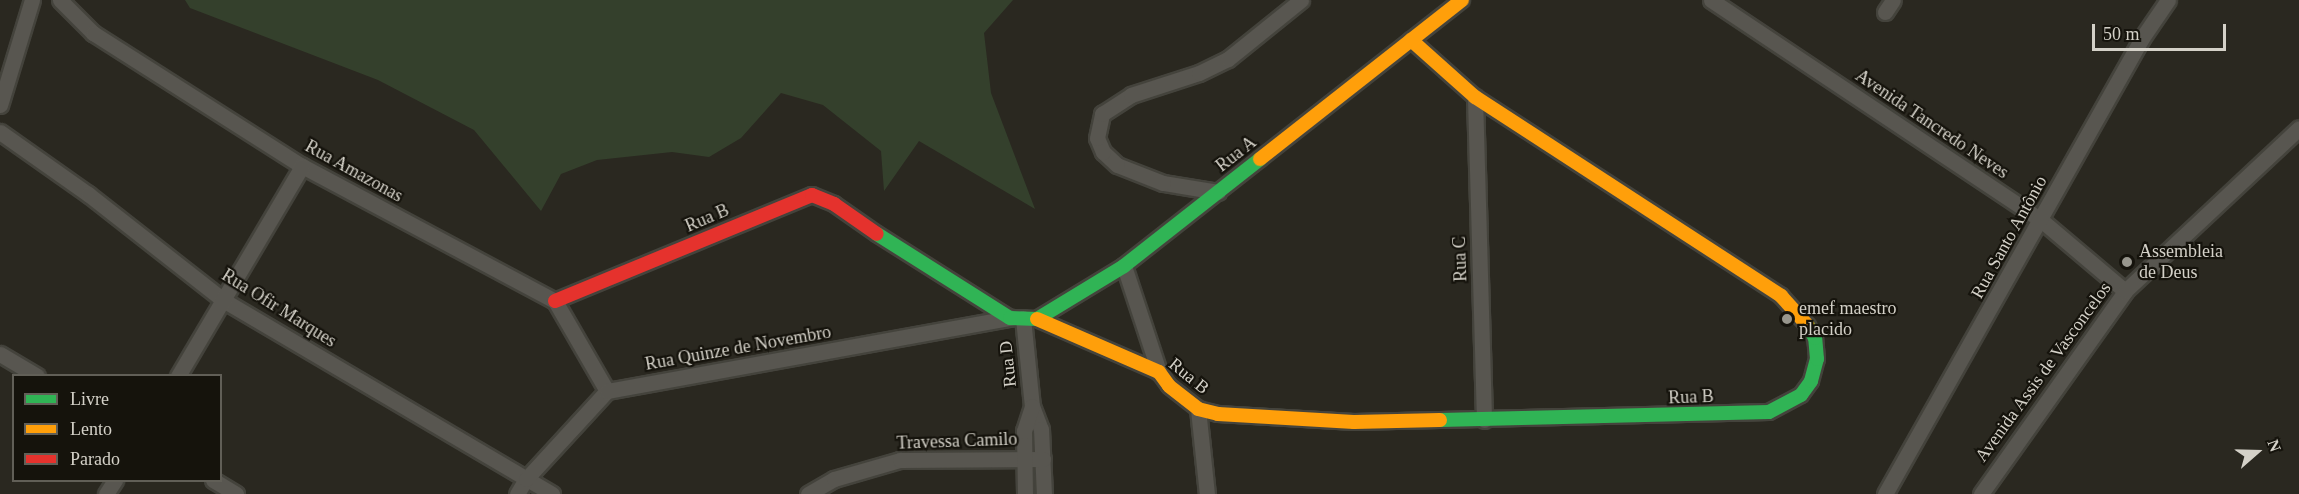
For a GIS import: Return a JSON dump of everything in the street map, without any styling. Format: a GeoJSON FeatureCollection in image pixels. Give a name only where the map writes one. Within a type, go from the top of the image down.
{"type":"FeatureCollection","features":[{"type":"Feature","properties":{"kind":"street"},"geometry":{"type":"LineString","coordinates":[[0,105],[29,18],[32,0]]}},
{"type":"Feature","properties":{"kind":"street","name":"Rua Amazonas"},"geometry":{"type":"LineString","coordinates":[[60,0],[93,33],[302,166],[555,301]]}},
{"type":"Feature","properties":{"kind":"street"},"geometry":{"type":"LineString","coordinates":[[1218,192],[1163,183],[1118,165],[1103,152],[1097,138],[1102,114],[1131,95],[1198,73],[1228,59],[1302,0]]}},
{"type":"Feature","properties":{"kind":"street","name":"Rua A"},"geometry":{"type":"LineString","coordinates":[[1023,318],[1124,266],[1462,0]]}},
{"type":"Feature","properties":{"kind":"street","name":"Avenida Tancredo Neves"},"geometry":{"type":"LineString","coordinates":[[1711,0],[2041,220],[2125,291]]}},
{"type":"Feature","properties":{"kind":"street","name":"Rua Santo Antônio"},"geometry":{"type":"LineString","coordinates":[[1885,494],[2168,0]]}},
{"type":"Feature","properties":{"kind":"street","name":"Rua B"},"geometry":{"type":"LineString","coordinates":[[555,301],[812,195],[834,204],[925,267],[1023,318],[1159,372],[1169,386],[1198,409],[1218,414],[1354,422],[1769,412],[1801,395],[1811,381],[1817,359],[1815,338],[1803,316],[1781,296],[1474,97],[1410,40]]}},
{"type":"Feature","properties":{"kind":"street","name":"Rua C"},"geometry":{"type":"LineString","coordinates":[[1474,97],[1484,420]]}},
{"type":"Feature","properties":{"kind":"street","name":"Avenida Assis de Vasconcelos"},"geometry":{"type":"LineString","coordinates":[[1981,494],[2125,291],[2299,128]]}},
{"type":"Feature","properties":{"kind":"street","name":"Rua Ofir Marques"},"geometry":{"type":"LineString","coordinates":[[0,132],[88,194],[223,300],[552,494]]}},
{"type":"Feature","properties":{"kind":"street"},"geometry":{"type":"LineString","coordinates":[[179,374],[302,166]]}},
{"type":"Feature","properties":{"kind":"street"},"geometry":{"type":"LineString","coordinates":[[1124,266],[1159,372]]}},
{"type":"Feature","properties":{"kind":"street"},"geometry":{"type":"LineString","coordinates":[[517,494],[526,479],[607,392],[555,301]]}},
{"type":"Feature","properties":{"kind":"street","name":"Rua Quinze de Novembro"},"geometry":{"type":"LineString","coordinates":[[607,392],[1023,318]]}},
{"type":"Feature","properties":{"kind":"street","name":"Rua D"},"geometry":{"type":"LineString","coordinates":[[1023,318],[1032,406],[1041,429],[1044,494]]}},
{"type":"Feature","properties":{"kind":"street"},"geometry":{"type":"LineString","coordinates":[[0,354],[35,374]]}},
{"type":"Feature","properties":{"kind":"street","name":"Rua D"},"geometry":{"type":"LineString","coordinates":[[1024,494],[1024,431],[1032,406]]}},
{"type":"Feature","properties":{"kind":"street"},"geometry":{"type":"LineString","coordinates":[[1198,409],[1207,494]]}},
{"type":"Feature","properties":{"kind":"street","name":"Travessa Camilo"},"geometry":{"type":"LineString","coordinates":[[808,494],[834,479],[900,460],[1043,459]]}},
{"type":"Feature","properties":{"kind":"street"},"geometry":{"type":"LineString","coordinates":[[216,482],[236,494]]}},
{"type":"Feature","properties":{"kind":"green space"},"geometry":{"type":"Polygon","coordinates":[[[185,0],[1013,0],[984,33],[991,93],[1035,209],[919,141],[884,191],[881,151],[823,105],[781,93],[741,138],[709,157],[672,152],[597,160],[561,174],[541,211],[474,130],[378,80],[190,8],[185,0]]]}},
{"type":"Feature","properties":{"kind":"traffic: fast"},"geometry":{"type":"LineString","coordinates":[[877,234],[1010,318],[1037,319],[1124,266],[1260,159]]}},
{"type":"Feature","properties":{"kind":"traffic: fast"},"geometry":{"type":"LineString","coordinates":[[1440,420],[1769,412],[1801,395],[1811,381],[1817,359],[1815,338],[1808,326]]}},
{"type":"Feature","properties":{"kind":"traffic: slow"},"geometry":{"type":"LineString","coordinates":[[1260,159],[1462,0]]}},
{"type":"Feature","properties":{"kind":"traffic: slow"},"geometry":{"type":"LineString","coordinates":[[1411,40],[1475,97],[1781,296],[1808,326]]}},
{"type":"Feature","properties":{"kind":"traffic: slow"},"geometry":{"type":"LineString","coordinates":[[1037,319],[1159,372],[1169,386],[1198,409],[1218,414],[1354,422],[1440,420]]}},
{"type":"Feature","properties":{"kind":"traffic: jam"},"geometry":{"type":"LineString","coordinates":[[555,301],[812,195],[834,204],[877,234]]}},
{"type":"Feature","properties":{"kind":"place","name":"Assembleia de Deus"},"geometry":{"type":"Point","coordinates":[2127,262]}},
{"type":"Feature","properties":{"kind":"place","name":"emef maestro placido"},"geometry":{"type":"Point","coordinates":[1787,319]}}]}
